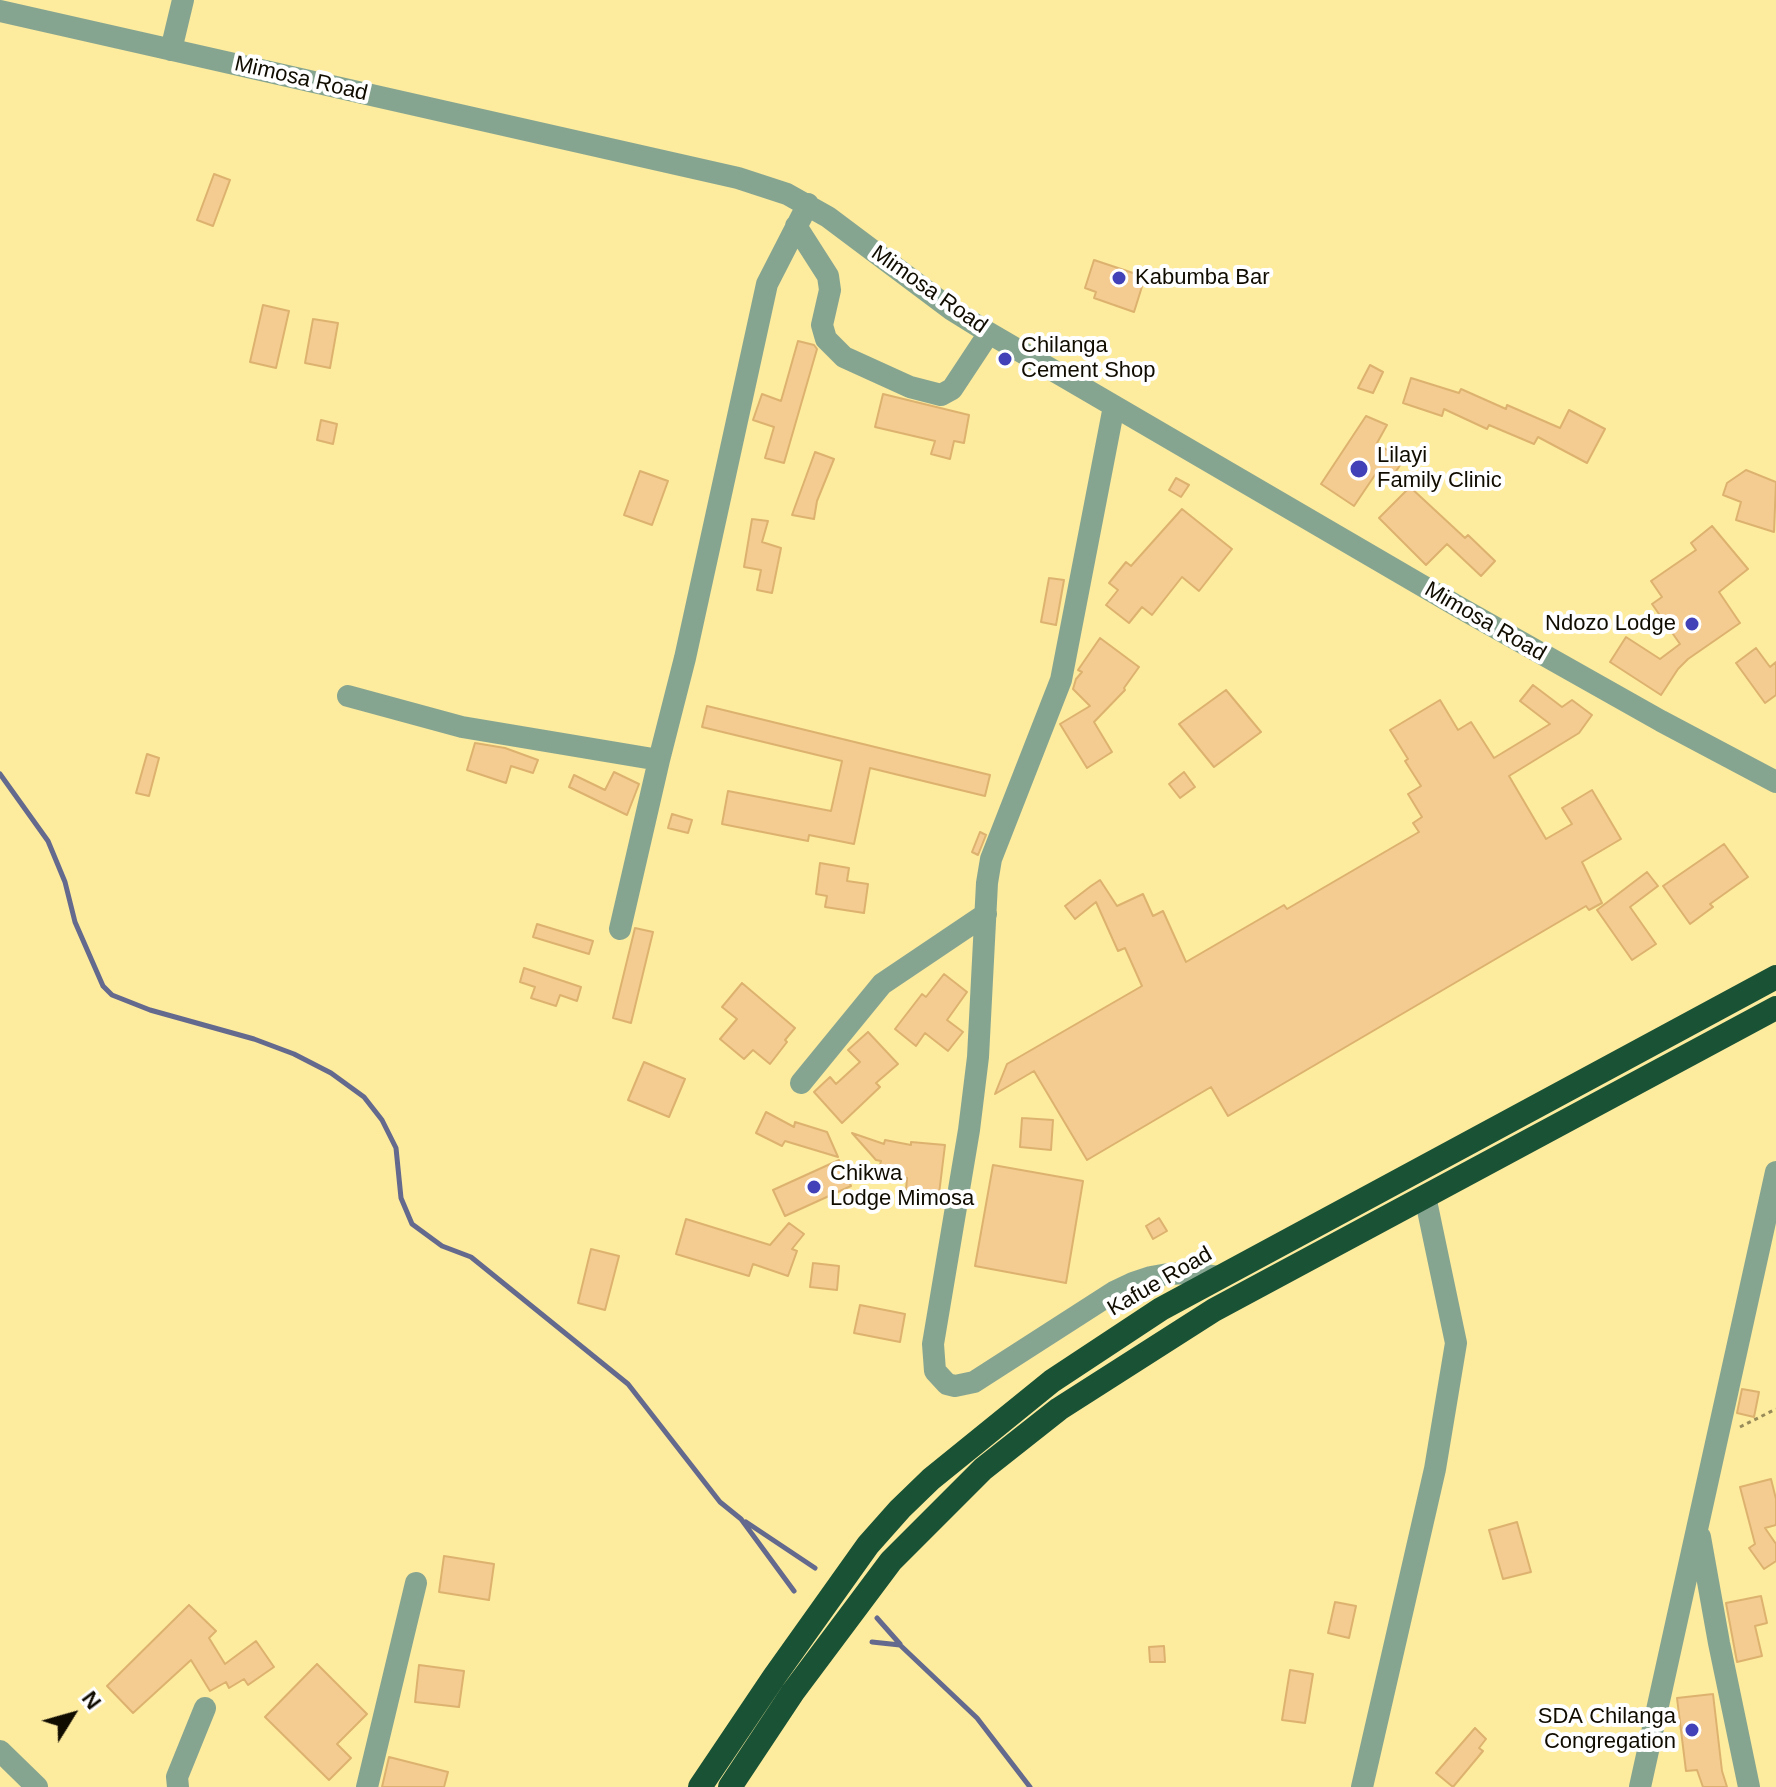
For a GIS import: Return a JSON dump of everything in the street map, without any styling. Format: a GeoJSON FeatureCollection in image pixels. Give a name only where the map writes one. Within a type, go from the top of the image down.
{"type":"FeatureCollection","features":[{"type":"Feature","properties":{"kind":"highway","name":"Kafue Road"},"geometry":{"type":"LineString","coordinates":[[700,1787],[868,1545],[900,1509],[973,1443],[1052,1381],[1161,1309],[1776,977]]}},
{"type":"Feature","properties":{"kind":"highway"},"geometry":{"type":"LineString","coordinates":[[730,1787],[793,1692],[891,1561],[983,1469],[1059,1409],[1214,1310],[1776,1008]]}},
{"type":"Feature","properties":{"kind":"street"},"geometry":{"type":"LineString","coordinates":[[171,50],[183,0]]}},
{"type":"Feature","properties":{"kind":"street","name":"Mimosa Road"},"geometry":{"type":"LineString","coordinates":[[0,11],[738,178],[787,194],[808,204],[952,310],[989,333],[1457,606],[1776,782]]}},
{"type":"Feature","properties":{"kind":"street"},"geometry":{"type":"LineString","coordinates":[[620,929],[685,658],[767,284],[808,204]]}},
{"type":"Feature","properties":{"kind":"street"},"geometry":{"type":"LineString","coordinates":[[796,226],[828,276],[830,290],[822,325],[826,339],[844,357],[910,387],[945,394],[952,389],[989,333]]}},
{"type":"Feature","properties":{"kind":"street"},"geometry":{"type":"LineString","coordinates":[[1114,406],[1061,680],[991,859],[978,1057],[969,1130],[933,1344],[933,1362],[940,1380],[955,1386],[974,1382],[1133,1283],[1168,1274],[1219,1277]]}},
{"type":"Feature","properties":{"kind":"street"},"geometry":{"type":"LineString","coordinates":[[348,696],[462,727],[659,760]]}},
{"type":"Feature","properties":{"kind":"street"},"geometry":{"type":"LineString","coordinates":[[801,1083],[882,984],[986,914]]}},
{"type":"Feature","properties":{"kind":"street"},"geometry":{"type":"LineString","coordinates":[[1640,1787],[1776,1172]]}},
{"type":"Feature","properties":{"kind":"street"},"geometry":{"type":"LineString","coordinates":[[1362,1787],[1435,1469],[1456,1343],[1425,1196]]}},
{"type":"Feature","properties":{"kind":"street"},"geometry":{"type":"LineString","coordinates":[[1699,1528],[1749,1787]]}},
{"type":"Feature","properties":{"kind":"street"},"geometry":{"type":"LineString","coordinates":[[367,1787],[416,1583]]}},
{"type":"Feature","properties":{"kind":"street"},"geometry":{"type":"LineString","coordinates":[[178,1787],[177,1777],[205,1708]]}},
{"type":"Feature","properties":{"kind":"street"},"geometry":{"type":"LineString","coordinates":[[0,1751],[37,1787]]}},
{"type":"Feature","properties":{"kind":"path"},"geometry":{"type":"LineString","coordinates":[[1722,1424],[1733,1429],[1742,1427],[1776,1409]]}},
{"type":"Feature","properties":{"kind":"building"},"geometry":{"type":"Polygon","coordinates":[[[214,174],[230,180],[213,226],[197,220],[214,174]]]}},
{"type":"Feature","properties":{"kind":"building"},"geometry":{"type":"Polygon","coordinates":[[[1094,260],[1145,277],[1134,312],[1094,298],[1096,292],[1085,288],[1094,260]]]}},
{"type":"Feature","properties":{"kind":"building"},"geometry":{"type":"Polygon","coordinates":[[[263,305],[289,311],[276,368],[250,362],[263,305]]]}},
{"type":"Feature","properties":{"kind":"building"},"geometry":{"type":"Polygon","coordinates":[[[313,319],[338,323],[330,368],[305,363],[313,319]]]}},
{"type":"Feature","properties":{"kind":"building"},"geometry":{"type":"Polygon","coordinates":[[[798,341],[814,345],[817,349],[784,463],[765,458],[774,427],[753,420],[762,394],[781,401],[798,341]]]}},
{"type":"Feature","properties":{"kind":"building"},"geometry":{"type":"Polygon","coordinates":[[[1370,365],[1383,372],[1373,393],[1358,388],[1370,365]]]}},
{"type":"Feature","properties":{"kind":"building"},"geometry":{"type":"Polygon","coordinates":[[[1411,378],[1459,393],[1461,389],[1560,428],[1569,410],[1605,429],[1587,463],[1538,437],[1534,444],[1489,425],[1487,429],[1444,409],[1442,416],[1403,403],[1411,378]]]}},
{"type":"Feature","properties":{"kind":"building"},"geometry":{"type":"Polygon","coordinates":[[[883,394],[969,415],[964,443],[954,441],[950,459],[931,454],[935,441],[875,427],[883,394]]]}},
{"type":"Feature","properties":{"kind":"building"},"geometry":{"type":"Polygon","coordinates":[[[1366,416],[1387,425],[1377,443],[1403,461],[1392,477],[1379,469],[1354,506],[1321,484],[1366,416]]]}},
{"type":"Feature","properties":{"kind":"building"},"geometry":{"type":"Polygon","coordinates":[[[321,420],[337,424],[333,444],[317,440],[321,420]]]}},
{"type":"Feature","properties":{"kind":"building"},"geometry":{"type":"Polygon","coordinates":[[[815,452],[834,459],[817,501],[814,519],[792,515],[815,452]]]}},
{"type":"Feature","properties":{"kind":"building"},"geometry":{"type":"Polygon","coordinates":[[[1746,470],[1776,482],[1774,532],[1736,520],[1741,502],[1723,495],[1727,483],[1746,470]]]}},
{"type":"Feature","properties":{"kind":"building"},"geometry":{"type":"Polygon","coordinates":[[[640,471],[668,481],[652,525],[624,515],[640,471]]]}},
{"type":"Feature","properties":{"kind":"building"},"geometry":{"type":"Polygon","coordinates":[[[1176,478],[1189,485],[1181,497],[1169,490],[1176,478]]]}},
{"type":"Feature","properties":{"kind":"building"},"geometry":{"type":"Polygon","coordinates":[[[1410,487],[1495,561],[1481,576],[1447,544],[1426,565],[1379,518],[1410,487]]]}},
{"type":"Feature","properties":{"kind":"building"},"geometry":{"type":"Polygon","coordinates":[[[1182,509],[1232,549],[1199,591],[1182,577],[1152,615],[1142,607],[1129,623],[1106,605],[1118,590],[1109,583],[1126,562],[1131,566],[1182,509]]]}},
{"type":"Feature","properties":{"kind":"building"},"geometry":{"type":"Polygon","coordinates":[[[752,519],[768,521],[762,542],[781,548],[772,593],[757,590],[761,570],[744,567],[752,519]]]}},
{"type":"Feature","properties":{"kind":"building"},"geometry":{"type":"Polygon","coordinates":[[[1712,526],[1748,569],[1719,592],[1740,623],[1688,659],[1661,695],[1610,662],[1626,637],[1660,659],[1680,644],[1652,604],[1662,597],[1651,581],[1696,550],[1691,543],[1712,526]]]}},
{"type":"Feature","properties":{"kind":"building"},"geometry":{"type":"Polygon","coordinates":[[[1049,578],[1064,580],[1056,625],[1041,622],[1049,578]]]}},
{"type":"Feature","properties":{"kind":"building"},"geometry":{"type":"Polygon","coordinates":[[[1100,638],[1139,667],[1125,690],[1094,722],[1112,752],[1087,768],[1060,724],[1090,706],[1073,689],[1082,672],[1078,670],[1100,638]]]}},
{"type":"Feature","properties":{"kind":"building"},"geometry":{"type":"Polygon","coordinates":[[[1756,648],[1770,667],[1776,662],[1776,695],[1765,703],[1736,663],[1756,648]]]}},
{"type":"Feature","properties":{"kind":"building"},"geometry":{"type":"Polygon","coordinates":[[[1533,685],[1562,707],[1572,700],[1592,715],[1579,733],[1509,776],[1546,839],[1572,824],[1562,808],[1592,790],[1621,839],[1582,862],[1602,903],[1589,910],[1586,906],[1228,1116],[1211,1087],[1087,1160],[1034,1071],[995,1094],[1007,1064],[1142,986],[1125,948],[1118,951],[1096,902],[1075,919],[1065,906],[1091,886],[1100,880],[1117,906],[1143,894],[1153,916],[1163,911],[1186,962],[1284,905],[1287,909],[1419,832],[1413,823],[1422,817],[1408,794],[1421,786],[1390,730],[1440,700],[1458,730],[1471,722],[1494,758],[1550,724],[1520,701],[1533,685]]]}},
{"type":"Feature","properties":{"kind":"building"},"geometry":{"type":"Polygon","coordinates":[[[1226,690],[1261,732],[1214,767],[1179,724],[1226,690]]]}},
{"type":"Feature","properties":{"kind":"building"},"geometry":{"type":"Polygon","coordinates":[[[707,706],[990,775],[985,796],[870,768],[854,844],[809,835],[808,841],[722,824],[728,791],[831,811],[842,761],[702,727],[707,706]]]}},
{"type":"Feature","properties":{"kind":"building"},"geometry":{"type":"Polygon","coordinates":[[[475,743],[505,748],[538,760],[533,773],[511,766],[506,783],[467,770],[475,743]]]}},
{"type":"Feature","properties":{"kind":"building"},"geometry":{"type":"Polygon","coordinates":[[[147,754],[159,758],[149,796],[136,793],[147,754]]]}},
{"type":"Feature","properties":{"kind":"building"},"geometry":{"type":"Polygon","coordinates":[[[614,772],[639,784],[627,815],[569,787],[574,775],[605,790],[614,772]]]}},
{"type":"Feature","properties":{"kind":"building"},"geometry":{"type":"Polygon","coordinates":[[[1184,772],[1195,787],[1180,798],[1169,784],[1184,772]]]}},
{"type":"Feature","properties":{"kind":"building"},"geometry":{"type":"Polygon","coordinates":[[[672,814],[692,820],[688,833],[668,828],[672,814]]]}},
{"type":"Feature","properties":{"kind":"building"},"geometry":{"type":"Polygon","coordinates":[[[980,832],[986,835],[978,855],[972,852],[980,832]]]}},
{"type":"Feature","properties":{"kind":"building"},"geometry":{"type":"Polygon","coordinates":[[[1724,844],[1748,877],[1710,904],[1713,907],[1690,924],[1663,886],[1724,844]]]}},
{"type":"Feature","properties":{"kind":"building"},"geometry":{"type":"Polygon","coordinates":[[[820,863],[849,868],[847,881],[868,884],[864,913],[825,907],[827,896],[816,894],[820,863]]]}},
{"type":"Feature","properties":{"kind":"building"},"geometry":{"type":"Polygon","coordinates":[[[1647,872],[1658,886],[1630,907],[1656,944],[1632,960],[1597,910],[1647,872]]]}},
{"type":"Feature","properties":{"kind":"building"},"geometry":{"type":"Polygon","coordinates":[[[537,924],[593,941],[589,954],[533,937],[537,924]]]}},
{"type":"Feature","properties":{"kind":"building"},"geometry":{"type":"Polygon","coordinates":[[[635,928],[653,932],[631,1023],[613,1018],[635,928]]]}},
{"type":"Feature","properties":{"kind":"building"},"geometry":{"type":"Polygon","coordinates":[[[524,968],[581,987],[577,1001],[560,995],[556,1006],[531,998],[535,987],[520,982],[524,968]]]}},
{"type":"Feature","properties":{"kind":"building"},"geometry":{"type":"Polygon","coordinates":[[[944,974],[967,992],[947,1020],[963,1032],[948,1051],[925,1033],[916,1046],[895,1029],[922,994],[926,997],[944,974]]]}},
{"type":"Feature","properties":{"kind":"building"},"geometry":{"type":"Polygon","coordinates":[[[742,983],[795,1028],[770,1064],[753,1050],[744,1059],[720,1039],[737,1019],[722,1007],[742,983]]]}},
{"type":"Feature","properties":{"kind":"building"},"geometry":{"type":"Polygon","coordinates":[[[868,1032],[898,1064],[876,1083],[880,1087],[842,1123],[814,1092],[830,1077],[836,1084],[860,1062],[848,1050],[868,1032]]]}},
{"type":"Feature","properties":{"kind":"building"},"geometry":{"type":"Polygon","coordinates":[[[644,1062],[685,1079],[669,1117],[628,1100],[644,1062]]]}},
{"type":"Feature","properties":{"kind":"building"},"geometry":{"type":"Polygon","coordinates":[[[766,1112],[794,1127],[795,1122],[827,1132],[838,1157],[785,1141],[782,1146],[756,1133],[766,1112]]]}},
{"type":"Feature","properties":{"kind":"building"},"geometry":{"type":"Polygon","coordinates":[[[1022,1118],[1053,1120],[1051,1150],[1020,1147],[1022,1118]]]}},
{"type":"Feature","properties":{"kind":"building"},"geometry":{"type":"Polygon","coordinates":[[[852,1133],[884,1144],[885,1140],[911,1145],[911,1142],[945,1145],[939,1194],[906,1190],[907,1178],[878,1172],[881,1161],[876,1160],[852,1133]]]}},
{"type":"Feature","properties":{"kind":"building"},"geometry":{"type":"Polygon","coordinates":[[[839,1160],[851,1186],[785,1216],[773,1190],[839,1160]]]}},
{"type":"Feature","properties":{"kind":"building"},"geometry":{"type":"Polygon","coordinates":[[[993,1165],[1083,1181],[1066,1283],[975,1266],[993,1165]]]}},
{"type":"Feature","properties":{"kind":"building"},"geometry":{"type":"Polygon","coordinates":[[[1159,1218],[1167,1231],[1153,1239],[1146,1226],[1159,1218]]]}},
{"type":"Feature","properties":{"kind":"building"},"geometry":{"type":"Polygon","coordinates":[[[686,1219],[770,1245],[789,1223],[804,1234],[792,1249],[797,1251],[788,1276],[753,1264],[749,1276],[676,1254],[686,1219]]]}},
{"type":"Feature","properties":{"kind":"building"},"geometry":{"type":"Polygon","coordinates":[[[591,1249],[619,1256],[605,1310],[578,1303],[591,1249]]]}},
{"type":"Feature","properties":{"kind":"building"},"geometry":{"type":"Polygon","coordinates":[[[813,1263],[839,1266],[837,1290],[810,1287],[813,1263]]]}},
{"type":"Feature","properties":{"kind":"building"},"geometry":{"type":"Polygon","coordinates":[[[860,1305],[905,1314],[900,1342],[854,1333],[860,1305]]]}},
{"type":"Feature","properties":{"kind":"building"},"geometry":{"type":"Polygon","coordinates":[[[1742,1389],[1759,1392],[1754,1417],[1737,1413],[1742,1389]]]}},
{"type":"Feature","properties":{"kind":"building"},"geometry":{"type":"Polygon","coordinates":[[[1771,1479],[1776,1499],[1776,1525],[1765,1528],[1776,1544],[1776,1561],[1764,1569],[1749,1548],[1755,1544],[1740,1487],[1771,1479]]]}},
{"type":"Feature","properties":{"kind":"building"},"geometry":{"type":"Polygon","coordinates":[[[1517,1522],[1531,1572],[1503,1579],[1489,1530],[1517,1522]]]}},
{"type":"Feature","properties":{"kind":"building"},"geometry":{"type":"Polygon","coordinates":[[[444,1556],[494,1564],[489,1600],[439,1592],[444,1556]]]}},
{"type":"Feature","properties":{"kind":"building"},"geometry":{"type":"Polygon","coordinates":[[[1761,1596],[1767,1623],[1755,1626],[1762,1656],[1737,1662],[1726,1603],[1761,1596]]]}},
{"type":"Feature","properties":{"kind":"building"},"geometry":{"type":"Polygon","coordinates":[[[1335,1602],[1356,1606],[1349,1638],[1328,1633],[1335,1602]]]}},
{"type":"Feature","properties":{"kind":"building"},"geometry":{"type":"Polygon","coordinates":[[[189,1605],[216,1631],[209,1638],[225,1664],[256,1641],[274,1667],[248,1685],[244,1679],[229,1688],[226,1682],[210,1691],[191,1660],[133,1713],[107,1686],[189,1605]]]}},
{"type":"Feature","properties":{"kind":"building"},"geometry":{"type":"Polygon","coordinates":[[[1164,1646],[1165,1662],[1150,1662],[1149,1647],[1164,1646]]]}},
{"type":"Feature","properties":{"kind":"building"},"geometry":{"type":"Polygon","coordinates":[[[317,1664],[367,1714],[337,1744],[351,1758],[329,1780],[265,1717],[317,1664]]]}},
{"type":"Feature","properties":{"kind":"building"},"geometry":{"type":"Polygon","coordinates":[[[419,1665],[464,1671],[459,1707],[415,1702],[419,1665]]]}},
{"type":"Feature","properties":{"kind":"building"},"geometry":{"type":"Polygon","coordinates":[[[1290,1670],[1313,1674],[1305,1723],[1282,1720],[1290,1670]]]}},
{"type":"Feature","properties":{"kind":"building"},"geometry":{"type":"Polygon","coordinates":[[[1713,1694],[1722,1771],[1727,1787],[1703,1787],[1697,1770],[1686,1771],[1677,1698],[1713,1694]]]}},
{"type":"Feature","properties":{"kind":"building"},"geometry":{"type":"Polygon","coordinates":[[[1475,1728],[1486,1739],[1479,1748],[1483,1751],[1453,1787],[1436,1773],[1475,1728]]]}},
{"type":"Feature","properties":{"kind":"building"},"geometry":{"type":"Polygon","coordinates":[[[389,1757],[448,1772],[444,1787],[382,1787],[389,1757]]]}},
{"type":"Feature","properties":{"kind":"waterway"},"geometry":{"type":"LineString","coordinates":[[0,774],[48,841],[65,882],[75,922],[103,986],[112,995],[150,1010],[254,1039],[294,1054],[331,1073],[364,1097],[382,1120],[396,1148],[401,1198],[412,1224],[442,1246],[471,1257],[628,1384],[720,1502],[741,1519],[794,1591]]}},
{"type":"Feature","properties":{"kind":"waterway"},"geometry":{"type":"LineString","coordinates":[[746,1522],[815,1568]]}},
{"type":"Feature","properties":{"kind":"waterway"},"geometry":{"type":"LineString","coordinates":[[877,1618],[900,1644]]}},
{"type":"Feature","properties":{"kind":"waterway"},"geometry":{"type":"LineString","coordinates":[[872,1642],[900,1645],[977,1718],[1030,1787]]}},
{"type":"Feature","properties":{"kind":"place","name":"Kabumba Bar"},"geometry":{"type":"Point","coordinates":[1119,278]}},
{"type":"Feature","properties":{"kind":"place","name":"Chilanga Cement Shop"},"geometry":{"type":"Point","coordinates":[1005,359]}},
{"type":"Feature","properties":{"kind":"place","name":"Lilayi Family Clinic"},"geometry":{"type":"Point","coordinates":[1359,469]}},
{"type":"Feature","properties":{"kind":"place","name":"Ndozo Lodge"},"geometry":{"type":"Point","coordinates":[1692,624]}},
{"type":"Feature","properties":{"kind":"place","name":"Chikwa Lodge Mimosa"},"geometry":{"type":"Point","coordinates":[814,1187]}},
{"type":"Feature","properties":{"kind":"place","name":"SDA Chilanga Congregation"},"geometry":{"type":"Point","coordinates":[1692,1730]}}]}
